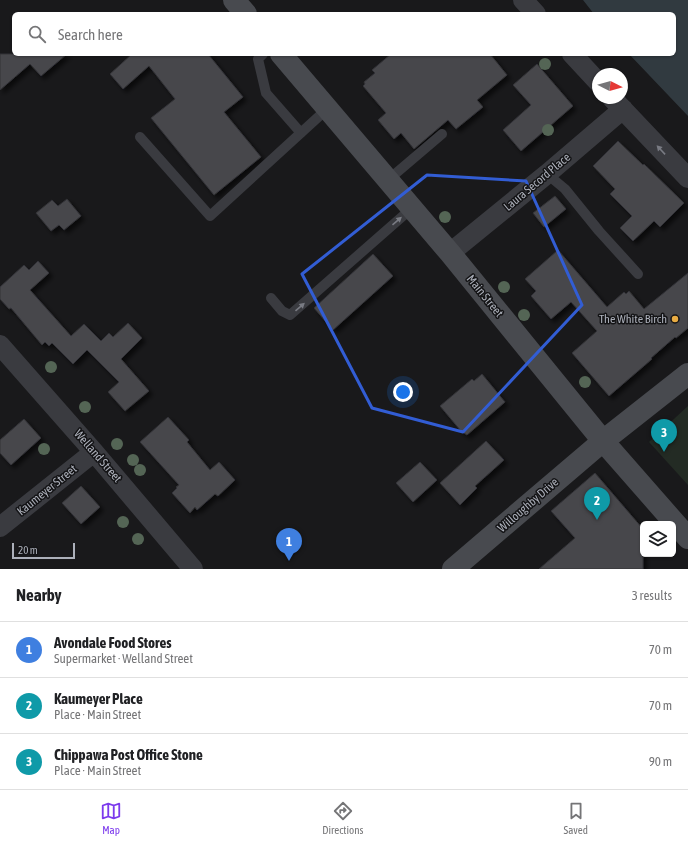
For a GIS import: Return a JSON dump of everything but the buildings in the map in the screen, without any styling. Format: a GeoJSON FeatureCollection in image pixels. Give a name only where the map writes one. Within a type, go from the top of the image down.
{"type":"FeatureCollection","features":[{"type":"Feature","properties":{"kind":"main road"},"geometry":{"type":"LineString","coordinates":[[234,0],[244,12]]}},
{"type":"Feature","properties":{"kind":"main road","name":"Main Street"},"geometry":{"type":"LineString","coordinates":[[283,56],[450,253],[603,441],[688,538]]}},
{"type":"Feature","properties":{"kind":"main road","name":"Willoughby Drive"},"geometry":{"type":"LineString","coordinates":[[453,569],[603,441],[688,374]]}},
{"type":"Feature","properties":{"kind":"street"},"geometry":{"type":"LineString","coordinates":[[523,0],[534,12]]}},
{"type":"Feature","properties":{"kind":"street"},"geometry":{"type":"LineString","coordinates":[[574,56],[592,76]]}},
{"type":"Feature","properties":{"kind":"street"},"geometry":{"type":"LineString","coordinates":[[618,104],[688,178]]}},
{"type":"Feature","properties":{"kind":"street","name":"Laura Secord Place"},"geometry":{"type":"LineString","coordinates":[[450,253],[547,174],[618,104]]}},
{"type":"Feature","properties":{"kind":"street","name":"Welland Street"},"geometry":{"type":"LineString","coordinates":[[0,346],[94,452],[193,569]]}},
{"type":"Feature","properties":{"kind":"street","name":"Kaumeyer Street"},"geometry":{"type":"LineString","coordinates":[[0,527],[94,452]]}},
{"type":"Feature","properties":{"kind":"lane"},"geometry":{"type":"LineString","coordinates":[[261,56],[258,59],[266,93],[302,133]]}},
{"type":"Feature","properties":{"kind":"lane"},"geometry":{"type":"LineString","coordinates":[[140,137],[210,216],[327,109]]}},
{"type":"Feature","properties":{"kind":"lane"},"geometry":{"type":"LineString","coordinates":[[388,180],[442,134]]}},
{"type":"Feature","properties":{"kind":"lane"},"geometry":{"type":"LineString","coordinates":[[547,174],[565,189],[599,231],[638,274]]}},
{"type":"Feature","properties":{"kind":"lane"},"geometry":{"type":"LineString","coordinates":[[271,298],[282,311],[290,315],[412,208]]}},
{"type":"Feature","properties":{"kind":"highlighted area"},"geometry":{"type":"Polygon","coordinates":[[[427,175],[526,181],[582,305],[463,432],[372,408],[302,274],[427,175]]]}},
{"type":"Feature","properties":{"kind":"shaded area"},"geometry":{"type":"Polygon","coordinates":[[[583,0],[688,0],[688,116],[631,56],[676,56],[676,12],[592,12],[583,0]]]}},
{"type":"Feature","properties":{"kind":"shaded area"},"geometry":{"type":"Polygon","coordinates":[[[688,406],[688,485],[649,442],[688,406]]]}},
{"type":"Feature","properties":{"kind":"place","name":"The White Birch"},"geometry":{"type":"Point","coordinates":[675,319]}},
{"type":"Feature","properties":{"kind":"place","name":"Chippawa Post Office Stone"},"geometry":{"type":"Point","coordinates":[664,452]}},
{"type":"Feature","properties":{"kind":"place","name":"Kaumeyer Place"},"geometry":{"type":"Point","coordinates":[597,520]}},
{"type":"Feature","properties":{"kind":"place","name":"Avondale Food Stores"},"geometry":{"type":"Point","coordinates":[289,561]}}]}
